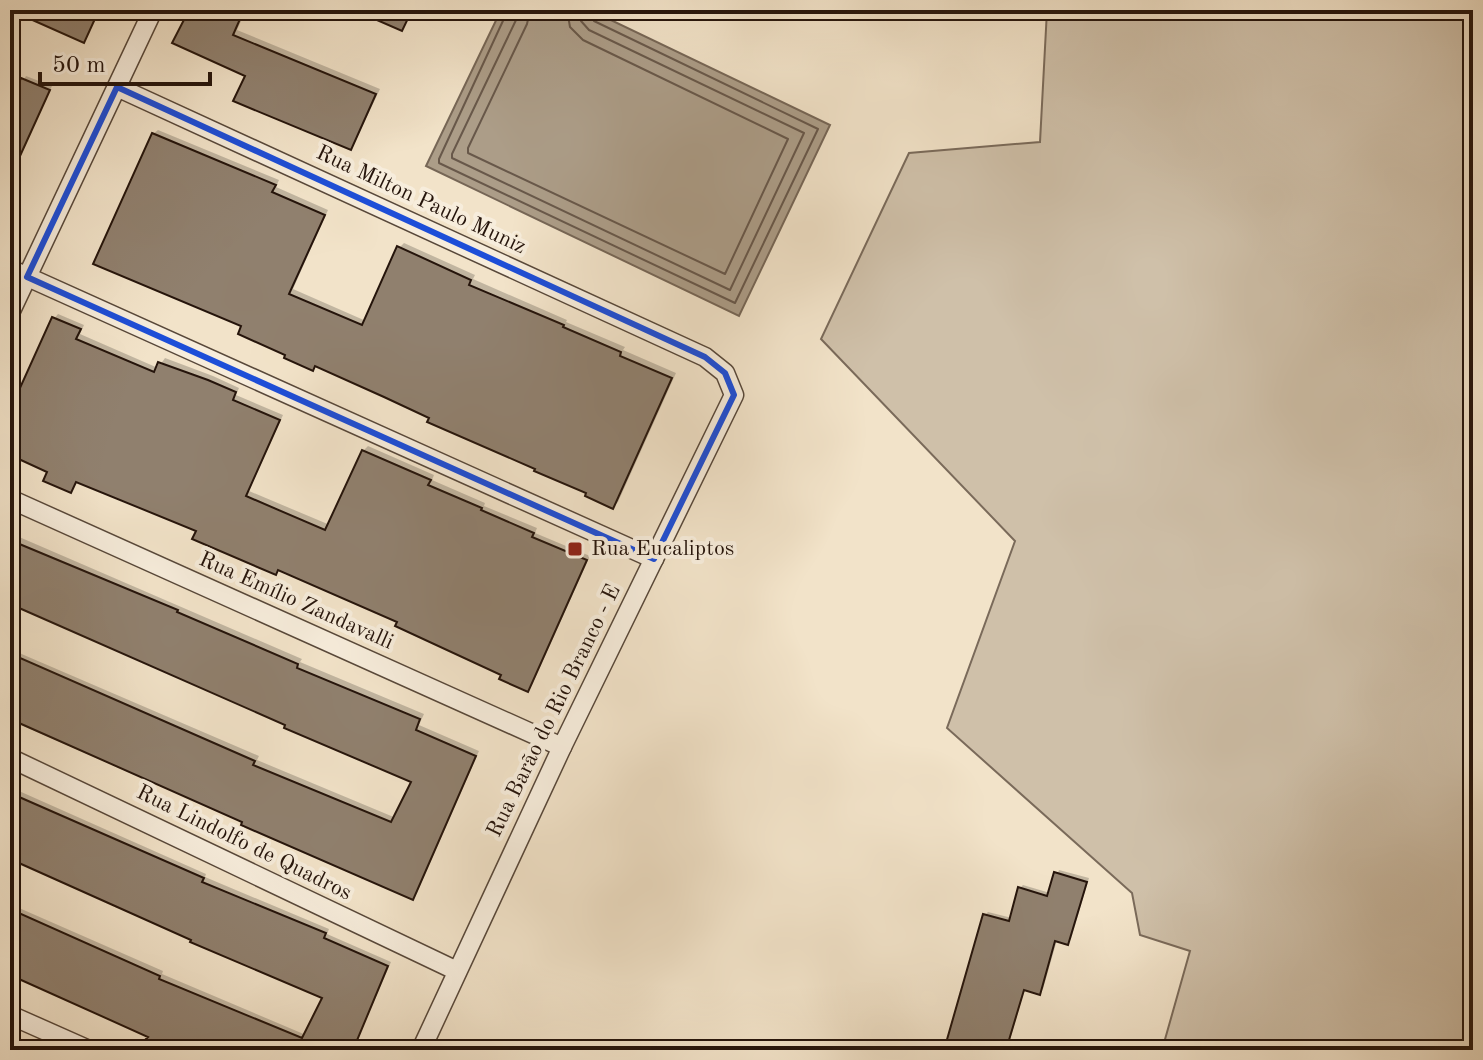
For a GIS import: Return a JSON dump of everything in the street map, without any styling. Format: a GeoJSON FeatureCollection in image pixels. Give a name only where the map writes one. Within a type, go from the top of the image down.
{"type":"FeatureCollection","features":[{"type":"Feature","properties":{"kind":"street"},"geometry":{"type":"LineString","coordinates":[[10,313],[18,273],[117,87],[153,10]]}},
{"type":"Feature","properties":{"kind":"street","name":"Rua Milton Paulo Muniz"},"geometry":{"type":"LineString","coordinates":[[117,87],[705,357]]}},
{"type":"Feature","properties":{"kind":"street"},"geometry":{"type":"LineString","coordinates":[[18,273],[654,559]]}},
{"type":"Feature","properties":{"kind":"street","name":"Rua Barão do Rio Branco - E"},"geometry":{"type":"LineString","coordinates":[[421,1050],[562,747],[734,395],[725,373],[705,357]]}},
{"type":"Feature","properties":{"kind":"street","name":"Rua Emílio Zandavalli"},"geometry":{"type":"LineString","coordinates":[[10,499],[562,747]]}},
{"type":"Feature","properties":{"kind":"street","name":"Rua Lindolfo de Quadros"},"geometry":{"type":"LineString","coordinates":[[10,758],[457,971]]}},
{"type":"Feature","properties":{"kind":"street"},"geometry":{"type":"LineString","coordinates":[[10,1015],[89,1050]]}},
{"type":"Feature","properties":{"kind":"highlighted area"},"geometry":{"type":"Polygon","coordinates":[[[117,87],[705,357],[725,373],[734,395],[654,559],[27,277],[117,87]]]}},
{"type":"Feature","properties":{"kind":"shaded area"},"geometry":{"type":"Polygon","coordinates":[[[1047,10],[1473,10],[1473,1050],[1162,1050],[1190,951],[1140,935],[1132,893],[947,728],[1015,541],[821,339],[909,153],[1040,142],[1047,10]]]}},
{"type":"Feature","properties":{"kind":"water"},"geometry":{"type":"Polygon","coordinates":[[[501,10],[590,10],[830,125],[739,316],[426,166],[501,10]]]}},
{"type":"Feature","properties":{"kind":"building"},"geometry":{"type":"Polygon","coordinates":[[[10,10],[99,10],[84,43],[10,10]]]}},
{"type":"Feature","properties":{"kind":"building"},"geometry":{"type":"Polygon","coordinates":[[[189,10],[244,10],[233,35],[376,94],[351,150],[233,101],[245,76],[172,43],[189,10]]]}},
{"type":"Feature","properties":{"kind":"building"},"geometry":{"type":"Polygon","coordinates":[[[354,10],[412,10],[402,31],[354,10]]]}},
{"type":"Feature","properties":{"kind":"building"},"geometry":{"type":"Polygon","coordinates":[[[21,78],[50,90],[10,178],[10,103],[21,78]]]}},
{"type":"Feature","properties":{"kind":"building"},"geometry":{"type":"Polygon","coordinates":[[[152,133],[276,185],[272,192],[325,215],[289,294],[362,325],[397,246],[471,280],[469,285],[564,325],[621,352],[620,356],[672,378],[613,509],[535,469],[427,422],[429,418],[384,397],[315,366],[313,371],[284,358],[285,355],[238,334],[241,326],[93,264],[152,133]]]}},
{"type":"Feature","properties":{"kind":"building"},"geometry":{"type":"Polygon","coordinates":[[[52,317],[81,329],[76,339],[154,372],[158,362],[208,380],[236,392],[233,400],[280,420],[246,496],[325,530],[362,450],[431,480],[428,485],[534,533],[532,537],[587,560],[528,692],[499,679],[501,675],[395,626],[397,622],[278,570],[276,575],[192,539],[196,531],[76,482],[71,493],[43,481],[47,472],[10,455],[10,410],[52,317]]]}},
{"type":"Feature","properties":{"kind":"building"},"geometry":{"type":"Polygon","coordinates":[[[17,543],[178,610],[298,664],[297,668],[420,719],[416,730],[476,756],[413,900],[10,719],[10,675],[18,657],[255,761],[253,765],[391,822],[411,782],[10,604],[10,557],[17,543]]]}},
{"type":"Feature","properties":{"kind":"building"},"geometry":{"type":"Polygon","coordinates":[[[10,793],[204,878],[202,882],[326,933],[324,938],[388,966],[353,1050],[171,1050],[10,975],[10,909],[160,976],[159,979],[302,1038],[322,998],[190,942],[10,859],[10,793]]]}},
{"type":"Feature","properties":{"kind":"building"},"geometry":{"type":"Polygon","coordinates":[[[1054,872],[1087,882],[1068,945],[1055,941],[1040,995],[1024,990],[1006,1050],[944,1050],[983,914],[1009,921],[1018,887],[1047,896],[1054,872]]]}},
{"type":"Feature","properties":{"kind":"place","name":"Rua Eucaliptos"},"geometry":{"type":"Point","coordinates":[575,549]}}]}
